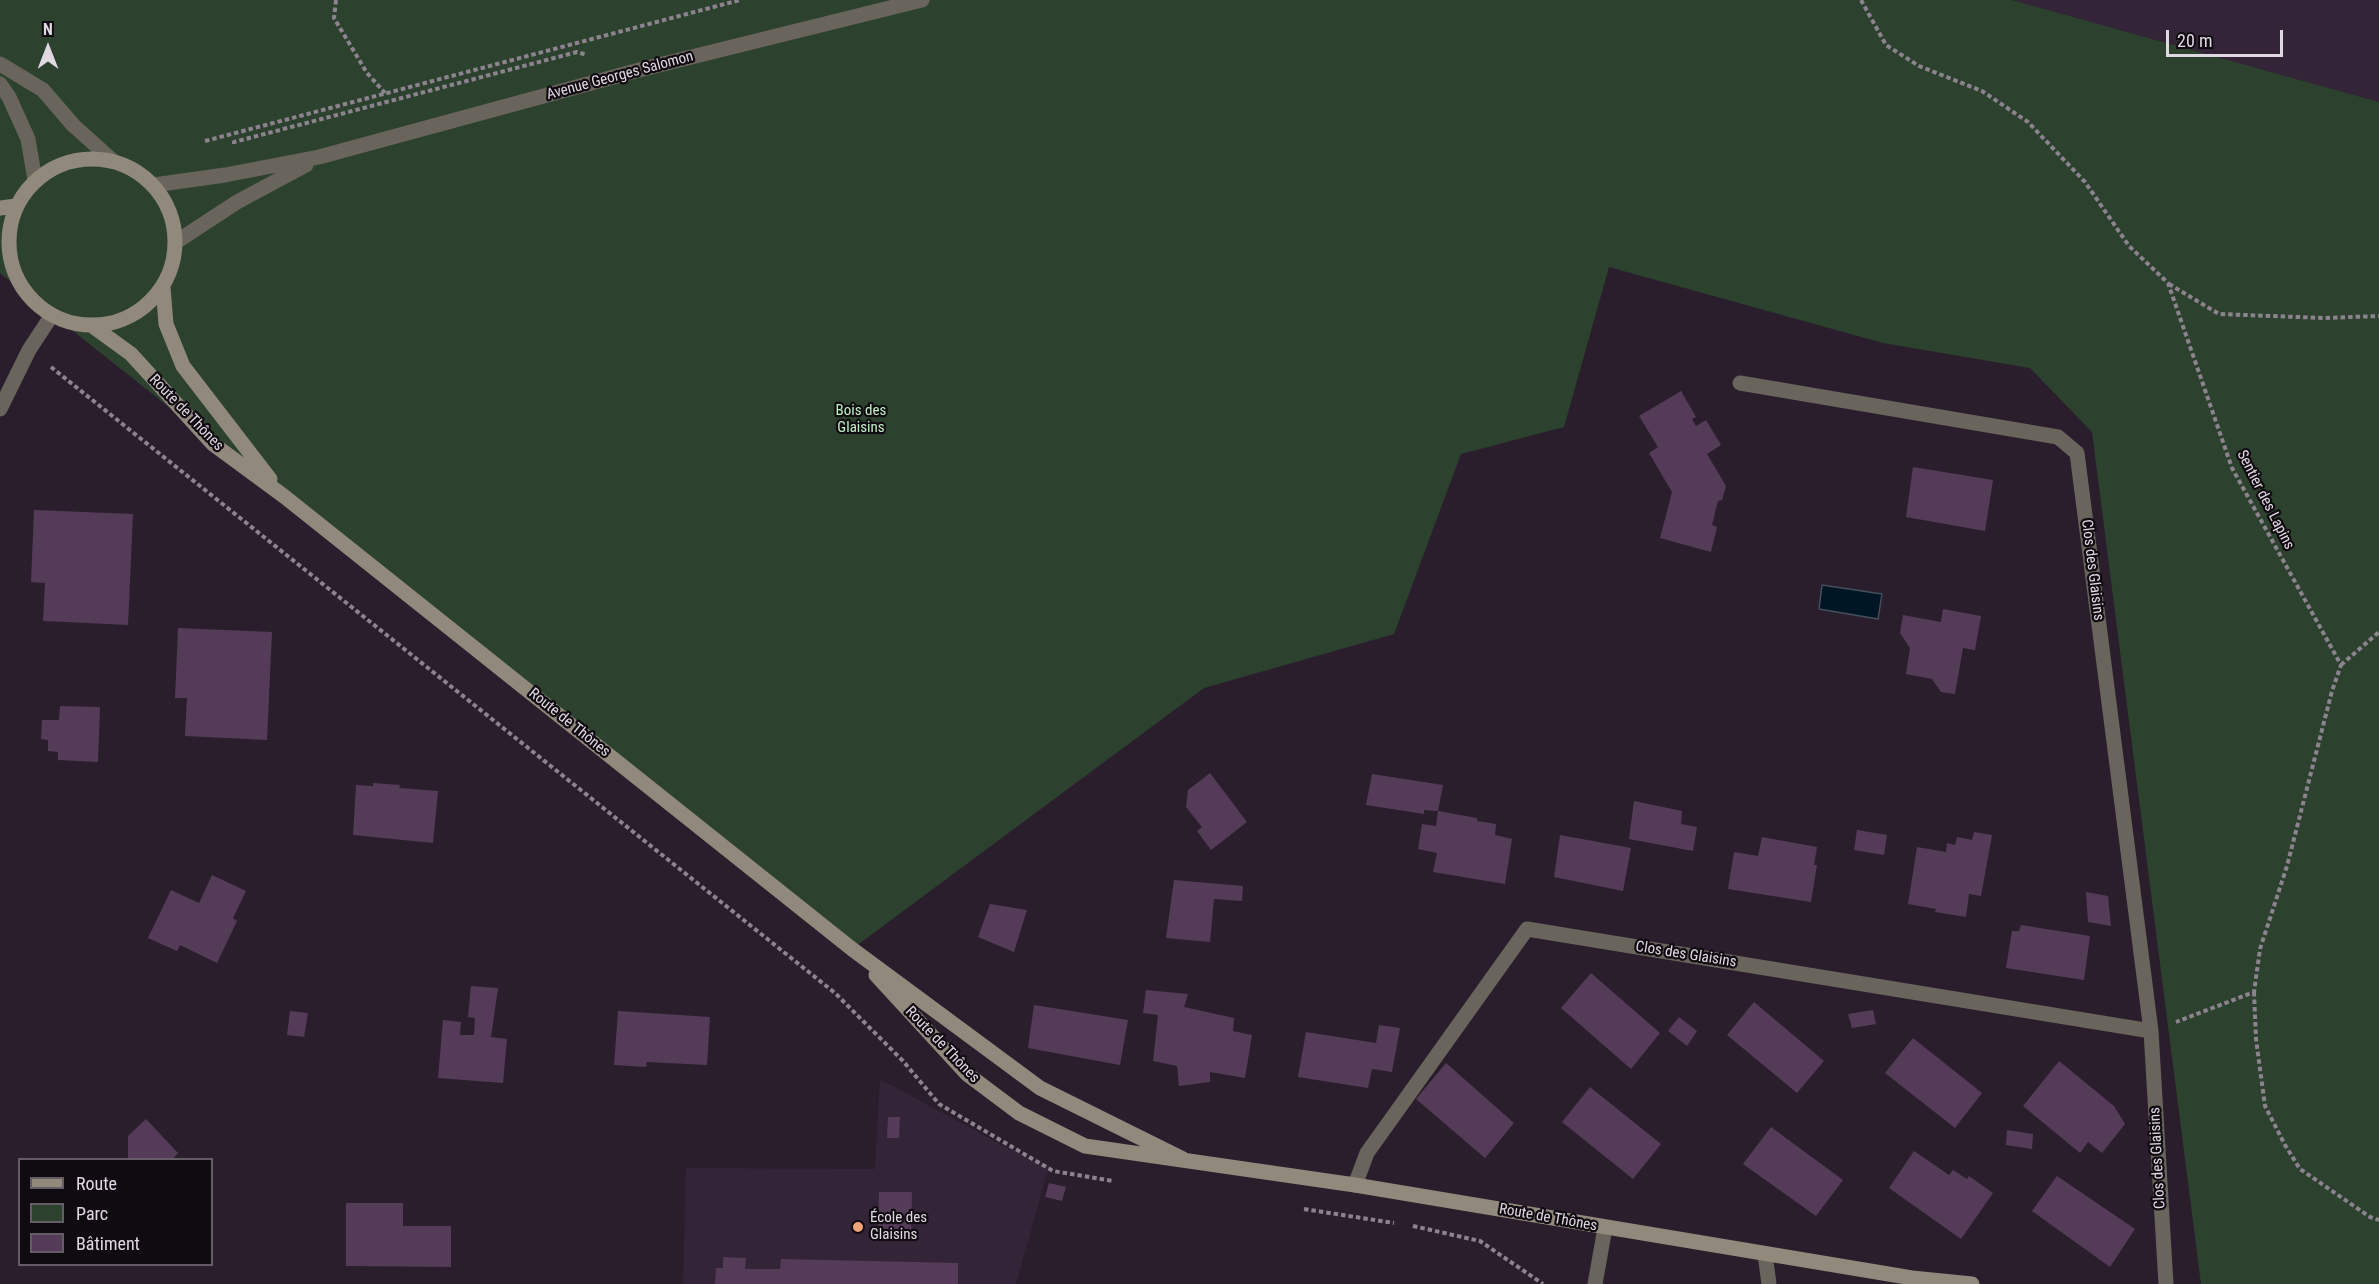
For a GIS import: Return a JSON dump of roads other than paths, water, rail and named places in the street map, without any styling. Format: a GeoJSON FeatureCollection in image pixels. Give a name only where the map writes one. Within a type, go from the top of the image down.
{"type":"FeatureCollection","features":[{"type":"Feature","properties":{"kind":"main road"},"geometry":{"type":"LineString","coordinates":[[93,158],[114,161],[135,170],[154,185],[166,202],[174,221],[176,242],[172,266],[163,287],[144,308],[119,321],[91,326],[71,322],[52,315],[35,303],[6,264],[9,236],[16,206],[35,180],[52,168],[72,161],[93,158]]}},
{"type":"Feature","properties":{"kind":"main road"},"geometry":{"type":"LineString","coordinates":[[0,208],[16,206]]}},
{"type":"Feature","properties":{"kind":"main road","name":"Route de Thônes"},"geometry":{"type":"LineString","coordinates":[[163,287],[166,324],[183,366],[285,497]]}},
{"type":"Feature","properties":{"kind":"main road","name":"Route de Thônes"},"geometry":{"type":"LineString","coordinates":[[91,326],[131,354],[213,444],[285,497],[852,949],[1040,1088],[1183,1159]]}},
{"type":"Feature","properties":{"kind":"main road","name":"Route de Thônes"},"geometry":{"type":"LineString","coordinates":[[852,949],[967,1074],[1019,1113],[1085,1146],[1355,1185],[1912,1278],[1972,1284]]}},
{"type":"Feature","properties":{"kind":"main road","name":"Route de Thônes"},"geometry":{"type":"LineString","coordinates":[[1912,1278],[1928,1284]]}},
{"type":"Feature","properties":{"kind":"street","name":"Avenue Georges Salomon"},"geometry":{"type":"LineString","coordinates":[[154,185],[319,158],[644,69],[922,0]]}},
{"type":"Feature","properties":{"kind":"street"},"geometry":{"type":"LineString","coordinates":[[0,64],[43,90],[74,125],[114,161]]}},
{"type":"Feature","properties":{"kind":"street"},"geometry":{"type":"LineString","coordinates":[[0,84],[9,97],[28,139],[35,180]]}},
{"type":"Feature","properties":{"kind":"street","name":"Avenue Georges Salomon"},"geometry":{"type":"LineString","coordinates":[[176,242],[237,202],[319,158]]}},
{"type":"Feature","properties":{"kind":"street"},"geometry":{"type":"LineString","coordinates":[[0,409],[29,350],[52,315]]}},
{"type":"Feature","properties":{"kind":"street","name":"Clos des Glaisins"},"geometry":{"type":"LineString","coordinates":[[1740,383],[2058,438],[2078,453],[2151,1031],[2166,1284]]}},
{"type":"Feature","properties":{"kind":"street","name":"Clos des Glaisins"},"geometry":{"type":"LineString","coordinates":[[1355,1185],[1367,1153],[1527,928],[2151,1031]]}},
{"type":"Feature","properties":{"kind":"street"},"geometry":{"type":"LineString","coordinates":[[1595,1284],[1605,1228]]}},
{"type":"Feature","properties":{"kind":"street"},"geometry":{"type":"LineString","coordinates":[[1765,1254],[1769,1284]]}},
{"type":"Feature","properties":{"kind":"water"},"geometry":{"type":"Polygon","coordinates":[[[1822,585],[1882,594],[1878,619],[1819,609],[1822,585]]]}},
{"type":"Feature","properties":{"kind":"place","name":"École des Glaisins"},"geometry":{"type":"Point","coordinates":[858,1227]}},
{"type":"Feature","properties":{"kind":"park label","name":"Bois des Glaisins"},"geometry":{"type":"Point","coordinates":[861,420]}}]}
